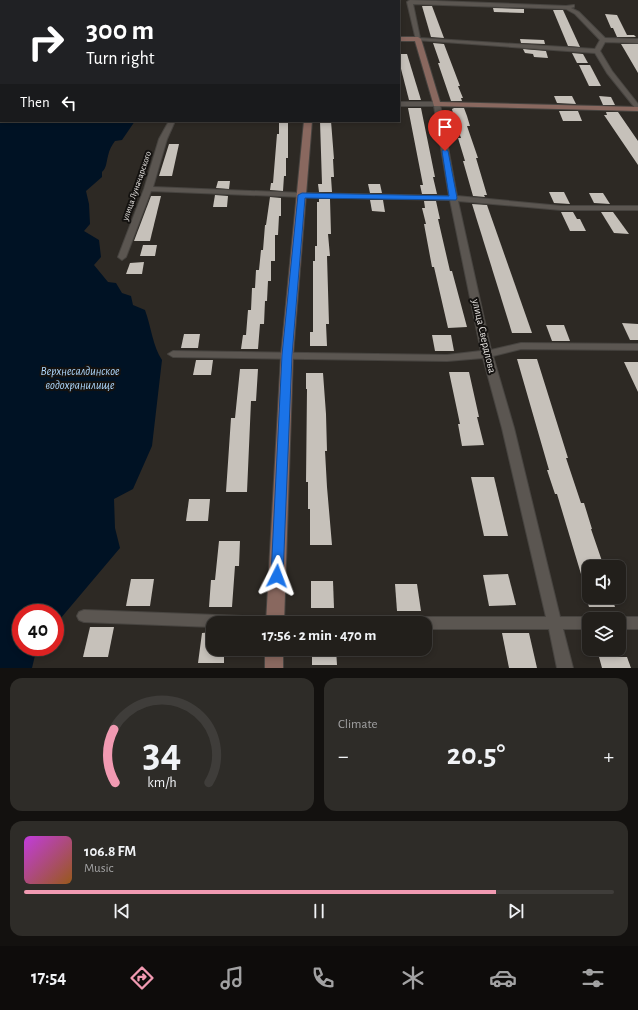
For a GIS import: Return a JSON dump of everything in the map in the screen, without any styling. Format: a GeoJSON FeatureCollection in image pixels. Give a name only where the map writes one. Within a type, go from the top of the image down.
{"type":"FeatureCollection","features":[{"type":"Feature","properties":{"kind":"street","name":"улица Свердлова"},"geometry":{"type":"LineString","coordinates":[[565,668],[508,428],[487,354],[454,198],[437,104],[418,39],[410,2],[569,7],[577,13],[603,40]]}},
{"type":"Feature","properties":{"kind":"street"},"geometry":{"type":"LineString","coordinates":[[400,39],[597,51]]}},
{"type":"Feature","properties":{"kind":"street"},"geometry":{"type":"LineString","coordinates":[[597,51],[603,40],[638,41]]}},
{"type":"Feature","properties":{"kind":"street"},"geometry":{"type":"LineString","coordinates":[[597,51],[609,72],[638,109]]}},
{"type":"Feature","properties":{"kind":"street"},"geometry":{"type":"LineString","coordinates":[[400,104],[638,109]]}},
{"type":"Feature","properties":{"kind":"street","name":"улица Луначарского"},"geometry":{"type":"LineString","coordinates":[[122,257],[148,189],[164,139],[172,122]]}},
{"type":"Feature","properties":{"kind":"street"},"geometry":{"type":"LineString","coordinates":[[275,616],[287,355],[308,122]]}},
{"type":"Feature","properties":{"kind":"street"},"geometry":{"type":"LineString","coordinates":[[148,189],[302,195],[454,198],[561,208],[638,208]]}},
{"type":"Feature","properties":{"kind":"street"},"geometry":{"type":"LineString","coordinates":[[173,354],[446,358],[487,354],[521,346],[638,348]]}},
{"type":"Feature","properties":{"kind":"street"},"geometry":{"type":"LineString","coordinates":[[84,616],[206,621]]}},
{"type":"Feature","properties":{"kind":"street"},"geometry":{"type":"LineString","coordinates":[[432,623],[582,624]]}},
{"type":"Feature","properties":{"kind":"street"},"geometry":{"type":"LineString","coordinates":[[626,624],[638,624]]}},
{"type":"Feature","properties":{"kind":"street"},"geometry":{"type":"LineString","coordinates":[[274,656],[274,668]]}},
{"type":"Feature","properties":{"kind":"water","name":"Верхнесалдинское водохранилище"},"geometry":{"type":"Polygon","coordinates":[[[0,122],[134,122],[122,140],[115,141],[112,146],[109,152],[106,167],[102,172],[102,177],[86,191],[89,204],[90,224],[84,231],[99,240],[101,257],[94,265],[108,282],[116,283],[122,293],[131,296],[133,305],[145,310],[154,343],[162,360],[152,446],[133,489],[114,499],[115,528],[120,548],[64,614],[64,604],[12,604],[12,656],[35,656],[32,668],[0,668],[0,122]]]}},
{"type":"Feature","properties":{"kind":"building"},"geometry":{"type":"Polygon","coordinates":[[[422,6],[432,6],[444,38],[431,37],[422,6]]]}},
{"type":"Feature","properties":{"kind":"building"},"geometry":{"type":"Polygon","coordinates":[[[493,8],[524,9],[524,13],[494,12],[493,8]]]}},
{"type":"Feature","properties":{"kind":"building"},"geometry":{"type":"Polygon","coordinates":[[[553,10],[563,10],[580,47],[568,46],[553,10]]]}},
{"type":"Feature","properties":{"kind":"building"},"geometry":{"type":"Polygon","coordinates":[[[605,14],[617,15],[627,35],[634,35],[636,37],[617,37],[605,14]]]}},
{"type":"Feature","properties":{"kind":"building"},"geometry":{"type":"Polygon","coordinates":[[[520,39],[544,40],[545,44],[521,43],[520,39]]]}},
{"type":"Feature","properties":{"kind":"building"},"geometry":{"type":"Polygon","coordinates":[[[433,43],[444,44],[460,86],[458,86],[463,98],[461,98],[462,101],[451,101],[433,43]]]}},
{"type":"Feature","properties":{"kind":"building"},"geometry":{"type":"Polygon","coordinates":[[[621,44],[638,44],[638,73],[624,49],[621,44]]]}},
{"type":"Feature","properties":{"kind":"building"},"geometry":{"type":"Polygon","coordinates":[[[523,49],[546,51],[548,58],[534,57],[533,54],[525,53],[523,49]]]}},
{"type":"Feature","properties":{"kind":"building"},"geometry":{"type":"Polygon","coordinates":[[[572,53],[583,54],[588,63],[577,63],[572,53]]]}},
{"type":"Feature","properties":{"kind":"building"},"geometry":{"type":"Polygon","coordinates":[[[400,54],[407,54],[421,100],[409,100],[400,65],[400,54]]]}},
{"type":"Feature","properties":{"kind":"building"},"geometry":{"type":"Polygon","coordinates":[[[579,65],[590,65],[601,86],[589,86],[579,65]]]}},
{"type":"Feature","properties":{"kind":"building"},"geometry":{"type":"Polygon","coordinates":[[[554,96],[572,96],[576,104],[557,103],[554,96]]]}},
{"type":"Feature","properties":{"kind":"building"},"geometry":{"type":"Polygon","coordinates":[[[599,96],[611,97],[615,105],[603,105],[599,96]]]}},
{"type":"Feature","properties":{"kind":"building"},"geometry":{"type":"Polygon","coordinates":[[[408,108],[421,108],[437,194],[422,194],[420,185],[423,185],[408,108]]]}},
{"type":"Feature","properties":{"kind":"building"},"geometry":{"type":"Polygon","coordinates":[[[464,108],[467,116],[470,126],[467,126],[478,158],[476,158],[487,195],[484,195],[485,197],[473,196],[458,138],[461,138],[454,118],[452,109],[464,108]]]}},
{"type":"Feature","properties":{"kind":"building"},"geometry":{"type":"Polygon","coordinates":[[[559,111],[578,111],[582,121],[563,121],[559,111]]]}},
{"type":"Feature","properties":{"kind":"building"},"geometry":{"type":"Polygon","coordinates":[[[606,112],[618,112],[638,141],[638,165],[604,115],[607,115],[606,112]]]}},
{"type":"Feature","properties":{"kind":"building"},"geometry":{"type":"Polygon","coordinates":[[[279,122],[288,122],[288,158],[286,158],[286,176],[284,176],[283,191],[270,190],[271,183],[273,183],[277,134],[279,134],[279,122]]]}},
{"type":"Feature","properties":{"kind":"building"},"geometry":{"type":"Polygon","coordinates":[[[320,122],[331,122],[334,159],[334,177],[331,177],[332,192],[319,192],[318,184],[322,184],[320,122]]]}},
{"type":"Feature","properties":{"kind":"building"},"geometry":{"type":"Polygon","coordinates":[[[169,144],[179,144],[172,176],[159,176],[169,144]]]}},
{"type":"Feature","properties":{"kind":"building"},"geometry":{"type":"Polygon","coordinates":[[[218,181],[230,181],[229,189],[216,188],[218,181]]]}},
{"type":"Feature","properties":{"kind":"building"},"geometry":{"type":"Polygon","coordinates":[[[368,184],[380,184],[382,193],[370,193],[368,184]]]}},
{"type":"Feature","properties":{"kind":"building"},"geometry":{"type":"Polygon","coordinates":[[[549,192],[564,192],[570,204],[554,203],[549,192]]]}},
{"type":"Feature","properties":{"kind":"building"},"geometry":{"type":"Polygon","coordinates":[[[589,193],[603,193],[610,204],[594,203],[589,193]]]}},
{"type":"Feature","properties":{"kind":"building"},"geometry":{"type":"Polygon","coordinates":[[[215,195],[228,196],[227,207],[213,207],[215,195]]]}},
{"type":"Feature","properties":{"kind":"building"},"geometry":{"type":"Polygon","coordinates":[[[151,196],[161,196],[150,241],[134,241],[151,196]]]}},
{"type":"Feature","properties":{"kind":"building"},"geometry":{"type":"Polygon","coordinates":[[[270,197],[281,198],[281,216],[279,216],[278,235],[275,235],[275,261],[271,261],[271,281],[268,281],[264,324],[260,324],[258,349],[241,349],[243,335],[246,335],[248,310],[251,310],[252,288],[255,288],[256,270],[259,270],[261,250],[263,250],[265,225],[270,197]]]}},
{"type":"Feature","properties":{"kind":"building"},"geometry":{"type":"Polygon","coordinates":[[[319,199],[330,199],[331,234],[328,234],[330,256],[327,256],[329,324],[326,324],[327,346],[310,346],[310,332],[313,332],[313,261],[315,261],[315,246],[317,246],[317,202],[319,202],[319,199]]]}},
{"type":"Feature","properties":{"kind":"building"},"geometry":{"type":"Polygon","coordinates":[[[370,200],[383,200],[385,212],[372,211],[370,200]]]}},
{"type":"Feature","properties":{"kind":"building"},"geometry":{"type":"Polygon","coordinates":[[[424,201],[436,201],[440,219],[438,219],[450,271],[452,271],[467,327],[448,328],[434,267],[432,267],[424,224],[426,224],[422,208],[425,208],[424,201]]]}},
{"type":"Feature","properties":{"kind":"building"},"geometry":{"type":"Polygon","coordinates":[[[472,204],[487,205],[532,333],[512,333],[472,204]]]}},
{"type":"Feature","properties":{"kind":"building"},"geometry":{"type":"Polygon","coordinates":[[[561,212],[573,212],[577,219],[580,219],[586,231],[570,231],[561,212]]]}},
{"type":"Feature","properties":{"kind":"building"},"geometry":{"type":"Polygon","coordinates":[[[601,212],[613,212],[629,234],[614,233],[601,212]]]}},
{"type":"Feature","properties":{"kind":"building"},"geometry":{"type":"Polygon","coordinates":[[[143,245],[157,245],[155,256],[140,256],[143,245]]]}},
{"type":"Feature","properties":{"kind":"building"},"geometry":{"type":"Polygon","coordinates":[[[144,262],[142,274],[126,274],[130,263],[144,262]]]}},
{"type":"Feature","properties":{"kind":"building"},"geometry":{"type":"Polygon","coordinates":[[[622,323],[638,324],[638,340],[630,340],[622,323]]]}},
{"type":"Feature","properties":{"kind":"building"},"geometry":{"type":"Polygon","coordinates":[[[546,325],[564,325],[570,341],[552,341],[546,325]]]}},
{"type":"Feature","properties":{"kind":"building"},"geometry":{"type":"Polygon","coordinates":[[[184,334],[200,334],[198,348],[181,348],[184,334]]]}},
{"type":"Feature","properties":{"kind":"building"},"geometry":{"type":"Polygon","coordinates":[[[432,335],[451,335],[454,351],[435,351],[432,335]]]}},
{"type":"Feature","properties":{"kind":"building"},"geometry":{"type":"Polygon","coordinates":[[[517,359],[537,359],[568,458],[566,458],[581,503],[584,503],[602,560],[582,560],[582,577],[557,494],[555,494],[547,470],[549,470],[517,359]]]}},
{"type":"Feature","properties":{"kind":"building"},"geometry":{"type":"Polygon","coordinates":[[[196,360],[213,360],[211,375],[193,375],[196,360]]]}},
{"type":"Feature","properties":{"kind":"building"},"geometry":{"type":"Polygon","coordinates":[[[624,362],[638,362],[638,392],[624,362]]]}},
{"type":"Feature","properties":{"kind":"building"},"geometry":{"type":"Polygon","coordinates":[[[240,369],[258,369],[256,401],[251,401],[247,492],[226,492],[231,418],[235,418],[240,369]]]}},
{"type":"Feature","properties":{"kind":"building"},"geometry":{"type":"Polygon","coordinates":[[[449,372],[469,372],[479,417],[477,417],[484,445],[462,446],[458,424],[460,424],[449,372]]]}},
{"type":"Feature","properties":{"kind":"building"},"geometry":{"type":"Polygon","coordinates":[[[306,373],[323,373],[327,451],[325,451],[332,545],[310,545],[310,509],[308,509],[308,482],[306,482],[306,373]]]}},
{"type":"Feature","properties":{"kind":"building"},"geometry":{"type":"Polygon","coordinates":[[[471,477],[494,477],[508,536],[484,536],[471,477]]]}},
{"type":"Feature","properties":{"kind":"building"},"geometry":{"type":"Polygon","coordinates":[[[189,499],[210,499],[208,521],[186,521],[189,499]]]}},
{"type":"Feature","properties":{"kind":"building"},"geometry":{"type":"Polygon","coordinates":[[[219,541],[240,541],[239,566],[235,566],[232,607],[209,607],[211,580],[215,580],[219,541]]]}},
{"type":"Feature","properties":{"kind":"building"},"geometry":{"type":"Polygon","coordinates":[[[508,574],[516,605],[489,606],[483,575],[508,574]]]}},
{"type":"Feature","properties":{"kind":"building"},"geometry":{"type":"Polygon","coordinates":[[[131,579],[154,579],[150,606],[126,606],[131,579]]]}},
{"type":"Feature","properties":{"kind":"building"},"geometry":{"type":"Polygon","coordinates":[[[311,581],[333,581],[334,608],[311,608],[311,581]]]}},
{"type":"Feature","properties":{"kind":"building"},"geometry":{"type":"Polygon","coordinates":[[[395,584],[417,584],[421,611],[397,611],[395,584]]]}},
{"type":"Feature","properties":{"kind":"building"},"geometry":{"type":"Polygon","coordinates":[[[588,604],[614,604],[615,607],[589,607],[588,604]]]}},
{"type":"Feature","properties":{"kind":"building"},"geometry":{"type":"Polygon","coordinates":[[[90,627],[114,627],[108,657],[83,657],[90,627]]]}},
{"type":"Feature","properties":{"kind":"building"},"geometry":{"type":"Polygon","coordinates":[[[202,633],[206,633],[206,656],[224,656],[224,663],[198,663],[202,633]]]}},
{"type":"Feature","properties":{"kind":"building"},"geometry":{"type":"Polygon","coordinates":[[[502,633],[529,633],[537,668],[509,668],[502,633]]]}},
{"type":"Feature","properties":{"kind":"building"},"geometry":{"type":"Polygon","coordinates":[[[312,656],[336,656],[337,665],[312,665],[312,656]]]}},
{"type":"Feature","properties":{"kind":"building"},"geometry":{"type":"Polygon","coordinates":[[[599,657],[627,657],[631,668],[602,668],[599,657]]]}},
{"type":"Feature","properties":{"kind":"route"},"geometry":{"type":"LineString","coordinates":[[277,576],[287,355],[302,195],[454,198],[445,151]]}}]}
